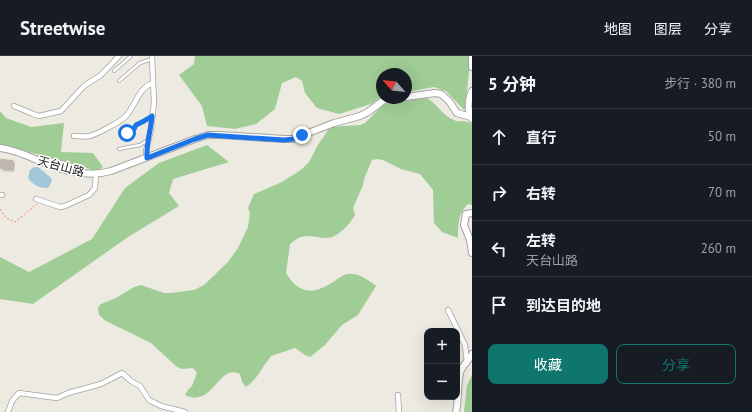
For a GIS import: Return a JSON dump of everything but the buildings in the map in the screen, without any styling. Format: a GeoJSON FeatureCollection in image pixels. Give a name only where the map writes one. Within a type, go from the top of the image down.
{"type":"FeatureCollection","features":[{"type":"Feature","properties":{"kind":"street"},"geometry":{"type":"LineString","coordinates":[[14,106],[39,116],[61,111],[84,86],[101,75],[118,56]]}},
{"type":"Feature","properties":{"kind":"street"},"geometry":{"type":"LineString","coordinates":[[147,158],[146,151],[154,103],[152,57]]}},
{"type":"Feature","properties":{"kind":"street"},"geometry":{"type":"LineString","coordinates":[[472,58],[472,67]]}},
{"type":"Feature","properties":{"kind":"street"},"geometry":{"type":"LineString","coordinates":[[74,136],[92,136],[121,121],[129,112],[143,89],[148,84],[153,83]]}},
{"type":"Feature","properties":{"kind":"street"},"geometry":{"type":"LineString","coordinates":[[412,96],[435,93],[441,94],[449,101],[457,113],[471,118],[469,98],[472,91]]}},
{"type":"Feature","properties":{"kind":"street","name":"天台山路"},"geometry":{"type":"LineString","coordinates":[[0,148],[27,156],[48,165],[85,174],[102,174],[208,135],[284,140],[293,139],[334,123],[360,116],[379,104]]}},
{"type":"Feature","properties":{"kind":"street"},"geometry":{"type":"LineString","coordinates":[[38,200],[60,207],[89,195],[95,188],[96,173]]}},
{"type":"Feature","properties":{"kind":"street"},"geometry":{"type":"LineString","coordinates":[[472,213],[466,214],[464,218],[464,225],[470,240],[472,253]]}},
{"type":"Feature","properties":{"kind":"street"},"geometry":{"type":"LineString","coordinates":[[448,310],[465,345],[467,363]]}},
{"type":"Feature","properties":{"kind":"street"},"geometry":{"type":"LineString","coordinates":[[456,412],[459,377],[461,370],[472,354]]}},
{"type":"Feature","properties":{"kind":"street"},"geometry":{"type":"LineString","coordinates":[[8,412],[12,401],[19,393],[57,398],[68,393],[101,384],[122,373],[131,381],[140,386],[149,400],[161,406],[185,412]]}},
{"type":"Feature","properties":{"kind":"street"},"geometry":{"type":"LineString","coordinates":[[398,395],[399,412]]}},
{"type":"Feature","properties":{"kind":"lane"},"geometry":{"type":"LineString","coordinates":[[114,71],[131,56]]}},
{"type":"Feature","properties":{"kind":"lane"},"geometry":{"type":"LineString","coordinates":[[119,81],[140,63],[152,57]]}},
{"type":"Feature","properties":{"kind":"lane"},"geometry":{"type":"LineString","coordinates":[[127,133],[133,131],[136,125],[152,116]]}},
{"type":"Feature","properties":{"kind":"lane"},"geometry":{"type":"LineString","coordinates":[[119,150],[140,145],[148,140]]}},
{"type":"Feature","properties":{"kind":"path"},"geometry":{"type":"LineString","coordinates":[[0,209],[6,218],[15,222],[38,200]]}},
{"type":"Feature","properties":{"kind":"green space"},"geometry":{"type":"Polygon","coordinates":[[[195,56],[471,56],[464,110],[446,91],[434,87],[412,91],[412,68],[376,68],[376,100],[371,104],[339,114],[317,108],[305,93],[302,81],[296,77],[282,83],[275,109],[256,124],[235,129],[207,126],[202,106],[179,75],[194,64],[195,56]]]}},
{"type":"Feature","properties":{"kind":"green space"},"geometry":{"type":"Polygon","coordinates":[[[427,98],[450,118],[456,121],[472,124],[472,205],[468,204],[462,211],[460,216],[458,238],[442,232],[434,223],[433,190],[420,174],[401,169],[383,160],[372,160],[353,208],[355,215],[347,226],[335,236],[326,238],[304,236],[298,238],[290,244],[286,273],[297,286],[302,289],[314,290],[348,274],[362,276],[376,286],[358,315],[342,325],[325,345],[310,357],[295,348],[271,356],[257,377],[246,387],[242,382],[240,374],[232,372],[220,380],[209,392],[194,398],[185,395],[192,386],[197,373],[193,368],[182,369],[177,367],[151,343],[106,321],[99,315],[98,308],[101,304],[141,285],[164,293],[171,293],[194,290],[204,285],[228,262],[238,248],[248,227],[250,213],[248,208],[254,194],[280,183],[301,170],[309,162],[330,127],[360,125],[365,123],[384,104],[412,104],[412,100],[427,98]]]}},
{"type":"Feature","properties":{"kind":"green space"},"geometry":{"type":"Polygon","coordinates":[[[0,111],[6,118],[31,127],[64,123],[61,152],[93,153],[103,167],[97,171],[0,144],[0,111]]]}},
{"type":"Feature","properties":{"kind":"green space"},"geometry":{"type":"Polygon","coordinates":[[[207,145],[229,162],[173,179],[169,193],[179,206],[128,237],[33,304],[0,299],[0,257],[29,272],[92,239],[125,188],[159,163],[207,145]]]}},
{"type":"Feature","properties":{"kind":"green space"},"geometry":{"type":"Polygon","coordinates":[[[472,375],[472,412],[464,412],[467,385],[472,375]]]}},
{"type":"Feature","properties":{"kind":"water"},"geometry":{"type":"Polygon","coordinates":[[[34,167],[38,167],[51,178],[52,181],[48,188],[36,186],[28,178],[30,170],[34,167]]]}},
{"type":"Feature","properties":{"kind":"route"},"geometry":{"type":"LineString","coordinates":[[127,133],[133,131],[136,125],[152,116],[146,151],[147,158],[208,135],[284,140],[293,139],[302,135]]}}]}
